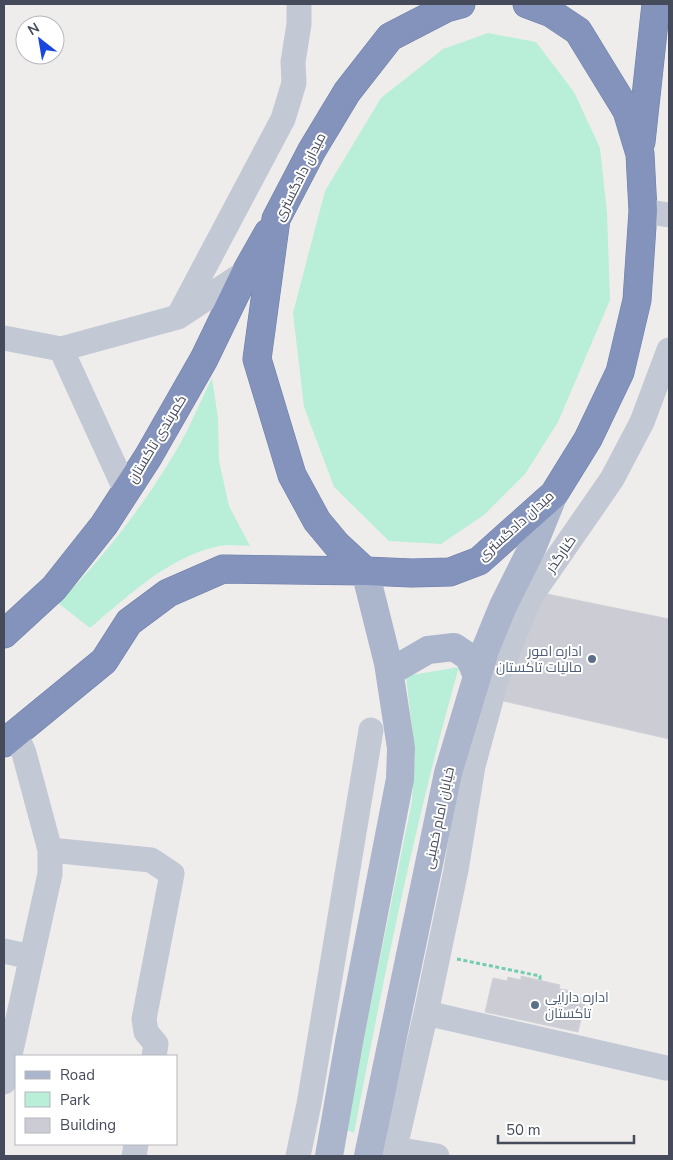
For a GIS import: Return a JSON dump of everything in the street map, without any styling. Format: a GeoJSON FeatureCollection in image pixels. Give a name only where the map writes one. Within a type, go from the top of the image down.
{"type":"FeatureCollection","features":[{"type":"Feature","properties":{"kind":"highway"},"geometry":{"type":"LineString","coordinates":[[390,37],[415,4]]}},
{"type":"Feature","properties":{"kind":"highway","name":"میدان دادگستری"},"geometry":{"type":"LineString","coordinates":[[461,4],[446,8],[390,37],[347,92],[312,150],[276,219],[257,359],[292,475],[317,521],[337,545],[365,571],[450,572],[479,561],[554,494],[588,439],[620,372],[656,213],[627,111],[578,31],[550,13],[527,4]]}},
{"type":"Feature","properties":{"kind":"highway"},"geometry":{"type":"LineString","coordinates":[[640,154],[656,4]]}},
{"type":"Feature","properties":{"kind":"highway","name":"کمربندی تاکستان"},"geometry":{"type":"LineString","coordinates":[[4,634],[54,588],[104,525],[148,457],[204,359],[246,272],[276,219]]}},
{"type":"Feature","properties":{"kind":"highway"},"geometry":{"type":"LineString","coordinates":[[10,738],[104,661],[129,622],[168,593],[223,569],[365,571]]}},
{"type":"Feature","properties":{"kind":"main road","name":"خیابان امام خمینی"},"geometry":{"type":"LineString","coordinates":[[368,1156],[448,773],[485,650],[503,606],[533,546],[554,494]]}},
{"type":"Feature","properties":{"kind":"main road"},"geometry":{"type":"LineString","coordinates":[[329,1156],[400,779],[401,748],[390,672],[365,571]]}},
{"type":"Feature","properties":{"kind":"main road"},"geometry":{"type":"LineString","coordinates":[[390,672],[428,650],[454,647],[469,656],[477,676]]}},
{"type":"Feature","properties":{"kind":"street"},"geometry":{"type":"LineString","coordinates":[[178,317],[283,119],[294,83],[293,62],[299,4]]}},
{"type":"Feature","properties":{"kind":"street"},"geometry":{"type":"LineString","coordinates":[[4,338],[61,349],[178,317],[246,272]]}},
{"type":"Feature","properties":{"kind":"street"},"geometry":{"type":"LineString","coordinates":[[61,349],[126,491]]}},
{"type":"Feature","properties":{"kind":"street","name":"کنارگذر"},"geometry":{"type":"LineString","coordinates":[[394,1153],[456,870],[474,766],[496,681],[529,599],[612,479],[642,422],[669,350]]}},
{"type":"Feature","properties":{"kind":"street"},"geometry":{"type":"LineString","coordinates":[[298,1156],[309,1104],[371,730]]}},
{"type":"Feature","properties":{"kind":"street"},"geometry":{"type":"LineString","coordinates":[[4,1082],[50,874],[50,850],[24,753],[10,738]]}},
{"type":"Feature","properties":{"kind":"street"},"geometry":{"type":"LineString","coordinates":[[50,850],[151,860],[172,874],[144,1019],[146,1032],[156,1044],[154,1055]]}},
{"type":"Feature","properties":{"kind":"street"},"geometry":{"type":"LineString","coordinates":[[4,951],[31,957]]}},
{"type":"Feature","properties":{"kind":"street"},"geometry":{"type":"LineString","coordinates":[[426,1013],[666,1068]]}},
{"type":"Feature","properties":{"kind":"street"},"geometry":{"type":"LineString","coordinates":[[320,1039],[349,1042]]}},
{"type":"Feature","properties":{"kind":"street"},"geometry":{"type":"LineString","coordinates":[[394,1153],[437,1156]]}},
{"type":"Feature","properties":{"kind":"path"},"geometry":{"type":"LineString","coordinates":[[439,952],[443,957],[540,976],[540,980]]}},
{"type":"Feature","properties":{"kind":"green space"},"geometry":{"type":"Polygon","coordinates":[[[488,33],[536,42],[574,92],[600,148],[607,213],[610,300],[558,422],[525,474],[484,515],[441,544],[389,541],[334,487],[304,407],[293,313],[325,191],[381,98],[443,49],[488,33]]]}},
{"type":"Feature","properties":{"kind":"green space"},"geometry":{"type":"Polygon","coordinates":[[[212,378],[218,418],[219,461],[229,506],[250,546],[219,546],[180,560],[133,591],[90,628],[58,603],[120,534],[147,496],[189,428],[212,378]]]}},
{"type":"Feature","properties":{"kind":"green space"},"geometry":{"type":"Polygon","coordinates":[[[459,667],[414,841],[354,1133],[345,1129],[412,801],[415,754],[406,676],[459,667]]]}},
{"type":"Feature","properties":{"kind":"building","name":"اداره امور مالیات تاکستان"},"geometry":{"type":"Polygon","coordinates":[[[542,593],[669,619],[669,739],[499,700],[542,593]]]}},
{"type":"Feature","properties":{"kind":"building","name":"اداره دارایی تاکستان"},"geometry":{"type":"Polygon","coordinates":[[[521,976],[560,985],[559,989],[572,991],[571,996],[586,999],[578,1032],[485,1012],[493,978],[507,981],[508,977],[521,980],[521,976]]]}},
{"type":"Feature","properties":{"kind":"place","name":"اداره امور مالیات تاکستان"},"geometry":{"type":"Point","coordinates":[592,659]}},
{"type":"Feature","properties":{"kind":"place","name":"اداره دارایی تاکستان"},"geometry":{"type":"Point","coordinates":[535,1005]}}]}
